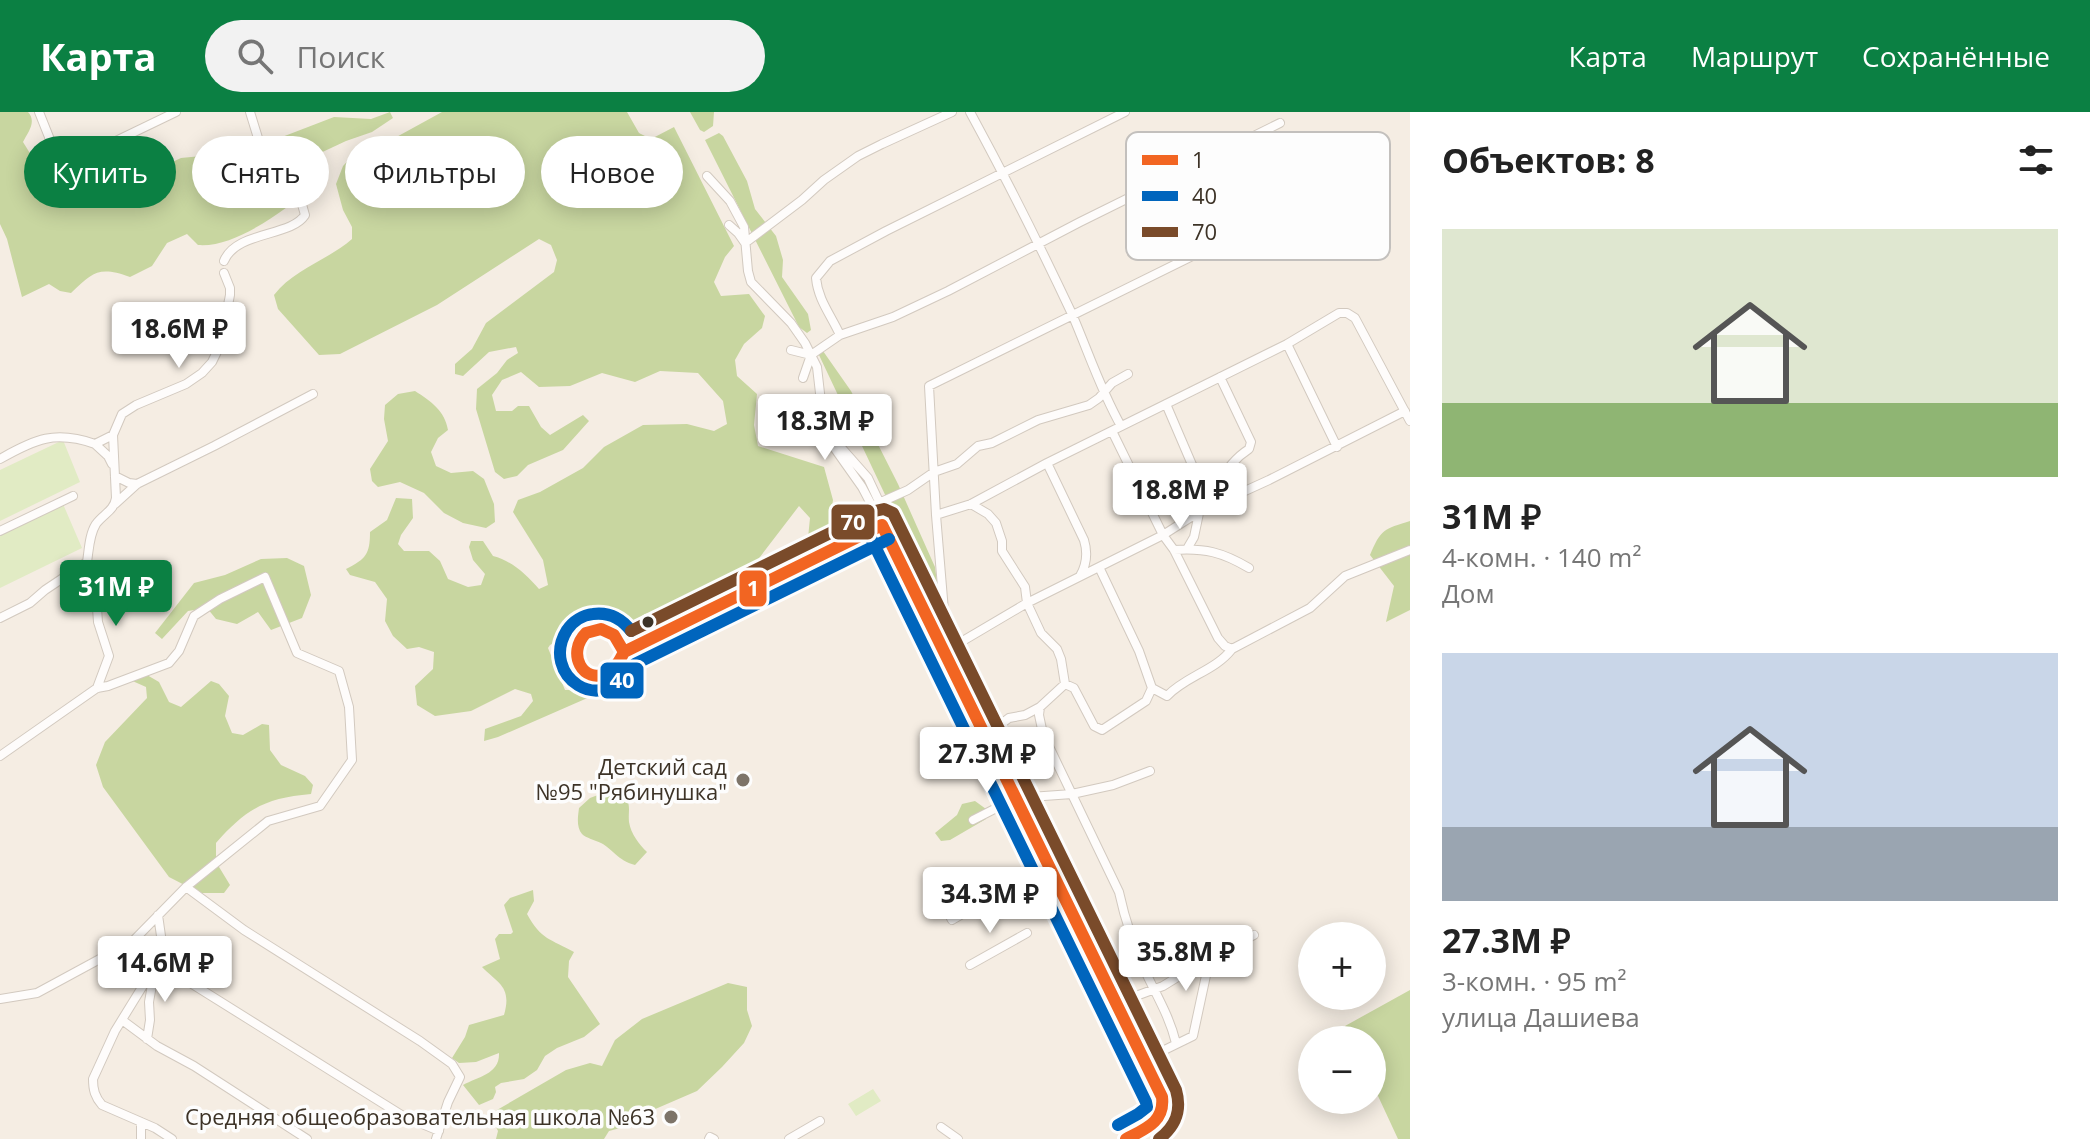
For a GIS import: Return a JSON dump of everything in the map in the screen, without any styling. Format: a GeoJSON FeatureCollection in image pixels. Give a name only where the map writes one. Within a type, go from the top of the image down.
{"type":"FeatureCollection","features":[{"type":"Feature","properties":{"kind":"street"},"geometry":{"type":"LineString","coordinates":[[39,112],[49,136]]}},
{"type":"Feature","properties":{"kind":"street"},"geometry":{"type":"LineString","coordinates":[[126,136],[176,112]]}},
{"type":"Feature","properties":{"kind":"street"},"geometry":{"type":"LineString","coordinates":[[224,261],[231,249],[299,222],[305,215],[301,201],[258,138],[250,112]]}},
{"type":"Feature","properties":{"kind":"street"},"geometry":{"type":"LineString","coordinates":[[745,243],[858,156],[952,112]]}},
{"type":"Feature","properties":{"kind":"street"},"geometry":{"type":"LineString","coordinates":[[970,112],[1038,244],[1121,426]]}},
{"type":"Feature","properties":{"kind":"street"},"geometry":{"type":"LineString","coordinates":[[840,335],[817,293],[816,278],[830,261],[1125,112]]}},
{"type":"Feature","properties":{"kind":"street"},"geometry":{"type":"LineString","coordinates":[[1262,132],[1280,123]]}},
{"type":"Feature","properties":{"kind":"street"},"geometry":{"type":"LineString","coordinates":[[707,176],[730,201],[744,227],[751,282],[791,323],[817,367],[824,428],[833,446],[876,504],[905,557]]}},
{"type":"Feature","properties":{"kind":"street"},"geometry":{"type":"LineString","coordinates":[[803,378],[811,355],[840,335],[893,317],[1126,200]]}},
{"type":"Feature","properties":{"kind":"street"},"geometry":{"type":"LineString","coordinates":[[729,225],[745,243]]}},
{"type":"Feature","properties":{"kind":"street"},"geometry":{"type":"LineString","coordinates":[[944,652],[946,635],[929,386],[1184,260]]}},
{"type":"Feature","properties":{"kind":"street"},"geometry":{"type":"LineString","coordinates":[[115,504],[113,435],[122,414],[186,384],[212,362],[227,331],[230,288],[224,273]]}},
{"type":"Feature","properties":{"kind":"street"},"geometry":{"type":"LineString","coordinates":[[936,515],[971,504],[1287,344],[1339,313],[1355,318],[1410,421]]}},
{"type":"Feature","properties":{"kind":"street"},"geometry":{"type":"LineString","coordinates":[[1287,344],[1337,447]]}},
{"type":"Feature","properties":{"kind":"street"},"geometry":{"type":"LineString","coordinates":[[791,350],[811,355]]}},
{"type":"Feature","properties":{"kind":"street"},"geometry":{"type":"LineString","coordinates":[[876,504],[908,490],[934,472],[957,464],[978,446],[992,443],[1038,420],[1089,405],[1112,383],[1128,374]]}},
{"type":"Feature","properties":{"kind":"street"},"geometry":{"type":"LineString","coordinates":[[1200,509],[1214,494],[1235,458],[1249,449],[1251,442],[1220,377]]}},
{"type":"Feature","properties":{"kind":"street"},"geometry":{"type":"LineString","coordinates":[[97,688],[109,656],[98,622],[96,594],[87,562],[94,528],[137,484],[313,394]]}},
{"type":"Feature","properties":{"kind":"street"},"geometry":{"type":"LineString","coordinates":[[1166,404],[1193,467],[1202,499],[1194,537],[1187,549]]}},
{"type":"Feature","properties":{"kind":"street"},"geometry":{"type":"LineString","coordinates":[[944,652],[1027,603],[1163,535],[1200,509],[1337,447],[1405,411]]}},
{"type":"Feature","properties":{"kind":"street"},"geometry":{"type":"LineString","coordinates":[[1112,431],[1218,638],[1232,649]]}},
{"type":"Feature","properties":{"kind":"street"},"geometry":{"type":"LineString","coordinates":[[95,444],[113,435]]}},
{"type":"Feature","properties":{"kind":"street"},"geometry":{"type":"LineString","coordinates":[[0,459],[50,437],[77,438],[95,444],[108,456],[115,472],[129,483],[137,484]]}},
{"type":"Feature","properties":{"kind":"street"},"geometry":{"type":"LineString","coordinates":[[1047,463],[1087,550],[1085,567],[1080,576]]}},
{"type":"Feature","properties":{"kind":"street"},"geometry":{"type":"LineString","coordinates":[[0,531],[73,496]]}},
{"type":"Feature","properties":{"kind":"street"},"geometry":{"type":"LineString","coordinates":[[876,504],[882,525],[1162,1097],[1164,1109],[1159,1119],[1126,1139]]}},
{"type":"Feature","properties":{"kind":"street"},"geometry":{"type":"LineString","coordinates":[[971,504],[996,523],[1002,551],[1025,587],[1027,603],[1041,633],[1057,649],[1065,684]]}},
{"type":"Feature","properties":{"kind":"street"},"geometry":{"type":"LineString","coordinates":[[624,652],[619,640],[610,631],[597,628],[584,633],[576,644],[576,658],[582,669],[594,676],[608,674],[618,666],[624,652],[882,525]]}},
{"type":"Feature","properties":{"kind":"street"},"geometry":{"type":"LineString","coordinates":[[1174,550],[1212,551],[1249,568]]}},
{"type":"Feature","properties":{"kind":"street"},"geometry":{"type":"LineString","coordinates":[[1099,567],[1139,651],[1152,688],[1167,696],[1183,682],[1225,658],[1232,649],[1310,608],[1345,576],[1410,550]]}},
{"type":"Feature","properties":{"kind":"street"},"geometry":{"type":"LineString","coordinates":[[0,618],[30,603],[87,562]]}},
{"type":"Feature","properties":{"kind":"street"},"geometry":{"type":"LineString","coordinates":[[0,756],[97,688],[169,663],[179,651],[194,616],[265,577],[297,653],[339,671],[349,707],[352,760],[320,806],[268,821],[186,887],[133,941],[37,993],[0,999]]}},
{"type":"Feature","properties":{"kind":"street"},"geometry":{"type":"LineString","coordinates":[[1065,684],[1074,688],[1094,726],[1102,730],[1146,701],[1152,688]]}},
{"type":"Feature","properties":{"kind":"street"},"geometry":{"type":"LineString","coordinates":[[985,736],[1009,718],[1025,715],[1040,707],[1065,684]]}},
{"type":"Feature","properties":{"kind":"street"},"geometry":{"type":"LineString","coordinates":[[1040,707],[1043,734],[1119,892],[1123,912],[1147,974],[1171,1023],[1176,1043]]}},
{"type":"Feature","properties":{"kind":"street"},"geometry":{"type":"LineString","coordinates":[[973,820],[1016,798],[1072,794],[1113,785],[1150,771]]}},
{"type":"Feature","properties":{"kind":"street"},"geometry":{"type":"LineString","coordinates":[[998,875],[944,905],[952,920],[1005,889]]}},
{"type":"Feature","properties":{"kind":"street"},"geometry":{"type":"LineString","coordinates":[[158,962],[438,1135],[460,1077],[452,1064],[244,930],[186,887]]}},
{"type":"Feature","properties":{"kind":"street"},"geometry":{"type":"LineString","coordinates":[[147,1039],[149,1002],[158,962],[158,915]]}},
{"type":"Feature","properties":{"kind":"street"},"geometry":{"type":"LineString","coordinates":[[970,965],[1027,933]]}},
{"type":"Feature","properties":{"kind":"street"},"geometry":{"type":"LineString","coordinates":[[1117,1003],[1155,989],[1254,935]]}},
{"type":"Feature","properties":{"kind":"street"},"geometry":{"type":"LineString","coordinates":[[1144,1060],[1193,1036],[1210,957]]}},
{"type":"Feature","properties":{"kind":"street"},"geometry":{"type":"LineString","coordinates":[[158,962],[112,1037],[93,1079],[94,1093],[102,1105],[172,1139]]}},
{"type":"Feature","properties":{"kind":"street"},"geometry":{"type":"LineString","coordinates":[[122,1020],[147,1039],[307,1139]]}},
{"type":"Feature","properties":{"kind":"street"},"geometry":{"type":"LineString","coordinates":[[789,1139],[820,1121]]}},
{"type":"Feature","properties":{"kind":"street"},"geometry":{"type":"LineString","coordinates":[[141,1122],[141,1139]]}},
{"type":"Feature","properties":{"kind":"street"},"geometry":{"type":"LineString","coordinates":[[941,1127],[958,1139]]}},
{"type":"Feature","properties":{"kind":"green space"},"geometry":{"type":"Polygon","coordinates":[[[0,112],[28,112],[31,116],[32,123],[23,142],[24,208],[176,208],[176,160],[192,157],[192,208],[286,208],[244,234],[213,244],[198,245],[187,234],[167,243],[152,266],[130,277],[111,272],[97,273],[71,293],[49,284],[22,297],[0,224],[0,112]]]}},
{"type":"Feature","properties":{"kind":"green space"},"geometry":{"type":"Polygon","coordinates":[[[390,112],[393,118],[372,132],[345,136],[345,141],[329,149],[329,136],[285,136],[334,117],[371,119],[390,112]]]}},
{"type":"Feature","properties":{"kind":"green space"},"geometry":{"type":"Polygon","coordinates":[[[442,112],[627,112],[639,133],[645,136],[541,136],[541,208],[683,208],[683,145],[734,246],[725,257],[714,282],[721,296],[749,294],[765,316],[762,328],[744,344],[735,360],[737,376],[757,394],[754,425],[758,446],[824,467],[833,500],[828,532],[808,538],[810,518],[799,506],[740,583],[681,615],[648,624],[634,637],[617,617],[607,616],[550,645],[548,648],[565,690],[588,684],[597,689],[592,696],[484,741],[485,729],[521,716],[533,701],[531,694],[515,689],[471,711],[435,716],[417,705],[415,686],[433,669],[434,652],[419,647],[407,649],[393,636],[385,621],[387,599],[375,582],[350,575],[346,569],[366,555],[370,532],[387,520],[396,498],[412,499],[413,518],[398,544],[404,551],[429,551],[440,561],[448,579],[468,587],[481,585],[485,574],[473,560],[469,547],[471,541],[483,541],[493,556],[518,569],[539,589],[548,585],[543,560],[513,512],[518,500],[540,492],[583,468],[604,447],[643,425],[687,424],[714,431],[727,424],[723,401],[698,373],[660,371],[635,382],[602,373],[570,386],[539,387],[521,372],[502,380],[492,395],[496,411],[529,406],[541,427],[550,435],[583,415],[589,421],[563,450],[528,465],[517,476],[504,479],[495,472],[476,409],[477,389],[518,353],[516,347],[489,352],[463,376],[455,374],[455,364],[472,349],[486,323],[554,272],[557,260],[551,245],[539,239],[437,305],[340,354],[319,355],[278,309],[274,295],[291,279],[352,239],[352,227],[343,210],[336,184],[345,164],[345,208],[525,208],[525,136],[398,136],[442,112]]]}},
{"type":"Feature","properties":{"kind":"green space"},"geometry":{"type":"Polygon","coordinates":[[[690,112],[714,112],[713,126],[704,132],[700,130],[690,112]]]}},
{"type":"Feature","properties":{"kind":"green space"},"geometry":{"type":"Polygon","coordinates":[[[674,127],[679,136],[657,136],[674,127]]]}},
{"type":"Feature","properties":{"kind":"green space"},"geometry":{"type":"Polygon","coordinates":[[[719,133],[747,181],[755,209],[776,236],[783,260],[782,277],[808,314],[811,330],[807,333],[799,327],[705,140],[719,133]]]}},
{"type":"Feature","properties":{"kind":"green space"},"geometry":{"type":"Polygon","coordinates":[[[823,351],[851,391],[898,484],[935,567],[938,589],[932,591],[906,539],[819,355],[823,351]]]}},
{"type":"Feature","properties":{"kind":"green space"},"geometry":{"type":"Polygon","coordinates":[[[415,391],[436,407],[444,417],[448,430],[438,438],[431,452],[436,466],[451,473],[473,471],[484,479],[494,504],[495,522],[486,528],[463,523],[444,513],[424,493],[400,482],[378,487],[372,481],[370,469],[388,441],[385,405],[398,394],[415,391]]]}},
{"type":"Feature","properties":{"kind":"green space"},"geometry":{"type":"Polygon","coordinates":[[[63,440],[80,482],[0,521],[0,470],[63,440]]]}},
{"type":"Feature","properties":{"kind":"green space"},"geometry":{"type":"Polygon","coordinates":[[[63,504],[82,548],[0,588],[0,534],[63,504]]]}},
{"type":"Feature","properties":{"kind":"green space"},"geometry":{"type":"Polygon","coordinates":[[[1410,521],[1410,610],[1386,622],[1394,586],[1370,555],[1384,531],[1410,521]]]}},
{"type":"Feature","properties":{"kind":"green space"},"geometry":{"type":"Polygon","coordinates":[[[287,558],[304,566],[311,595],[302,618],[271,630],[258,612],[237,624],[216,619],[207,608],[188,611],[162,639],[155,633],[194,583],[225,575],[261,559],[287,558]]]}},
{"type":"Feature","properties":{"kind":"green space"},"geometry":{"type":"Polygon","coordinates":[[[147,675],[159,682],[169,702],[181,707],[211,681],[219,684],[229,696],[225,716],[232,733],[243,735],[262,724],[269,725],[270,750],[281,765],[305,776],[313,785],[311,794],[258,807],[216,843],[216,862],[230,885],[224,893],[200,893],[169,877],[103,787],[96,765],[105,742],[147,698],[146,687],[128,679],[147,675]]]}},
{"type":"Feature","properties":{"kind":"green space"},"geometry":{"type":"Polygon","coordinates":[[[611,790],[626,796],[632,831],[647,852],[635,865],[584,835],[579,828],[579,808],[590,798],[611,790]]]}},
{"type":"Feature","properties":{"kind":"green space"},"geometry":{"type":"Polygon","coordinates":[[[975,801],[986,809],[986,819],[950,840],[941,841],[935,833],[957,815],[962,804],[975,801]]]}},
{"type":"Feature","properties":{"kind":"green space"},"geometry":{"type":"Polygon","coordinates":[[[533,890],[534,901],[527,914],[542,934],[574,952],[569,961],[568,977],[600,1024],[584,1037],[545,1056],[537,1070],[524,1079],[495,1087],[493,1099],[479,1105],[463,1085],[492,1070],[499,1053],[476,1062],[459,1063],[452,1058],[469,1025],[504,1015],[505,992],[482,967],[500,959],[495,939],[499,934],[513,932],[504,905],[510,898],[533,890]]]}},
{"type":"Feature","properties":{"kind":"green space"},"geometry":{"type":"Polygon","coordinates":[[[728,983],[747,987],[747,1010],[752,1026],[744,1043],[697,1091],[653,1110],[624,1127],[609,1131],[604,1139],[496,1139],[498,1131],[491,1117],[497,1110],[566,1070],[590,1063],[602,1066],[615,1040],[642,1019],[728,983]]]}},
{"type":"Feature","properties":{"kind":"green space"},"geometry":{"type":"Polygon","coordinates":[[[1410,990],[1410,1139],[1398,1139],[1386,1113],[1386,1026],[1345,1026],[1374,1010],[1386,1010],[1386,1003],[1410,990]]]}},
{"type":"Feature","properties":{"kind":"green space"},"geometry":{"type":"Polygon","coordinates":[[[873,1089],[881,1101],[856,1116],[848,1104],[873,1089]]]}},
{"type":"Feature","properties":{"kind":"transit line","name":"70"},"geometry":{"type":"LineString","coordinates":[[631,631],[875,511],[884,509],[893,513],[1176,1090],[1176,1118],[1159,1139]]}},
{"type":"Feature","properties":{"kind":"transit line","name":"1"},"geometry":{"type":"LineString","coordinates":[[882,525],[1162,1097],[1157,1119],[1126,1139]]}},
{"type":"Feature","properties":{"kind":"transit line","name":"1"},"geometry":{"type":"LineString","coordinates":[[624,652],[882,525]]}},
{"type":"Feature","properties":{"kind":"transit line","name":"40"},"geometry":{"type":"LineString","coordinates":[[868,532],[1146,1102],[1147,1107],[1118,1125]]}},
{"type":"Feature","properties":{"kind":"transit line","name":"40"},"geometry":{"type":"LineString","coordinates":[[631,631],[610,615],[589,615],[575,621],[567,630],[561,647],[561,662],[568,676],[578,685],[592,690],[607,689],[621,681],[635,664],[889,539]]}},
{"type":"Feature","properties":{"kind":"transit line","name":"1"},"geometry":{"type":"LineString","coordinates":[[601,629],[614,635],[624,652],[610,671],[598,676],[591,675],[580,665],[577,649],[586,633],[601,629]]}},
{"type":"Feature","properties":{"kind":"place","name":"Детский сад №95 \"Рябинушка\""},"geometry":{"type":"Point","coordinates":[743,780]}},
{"type":"Feature","properties":{"kind":"place","name":"Средняя общеобразовательная школа №63"},"geometry":{"type":"Point","coordinates":[671,1117]}}]}
